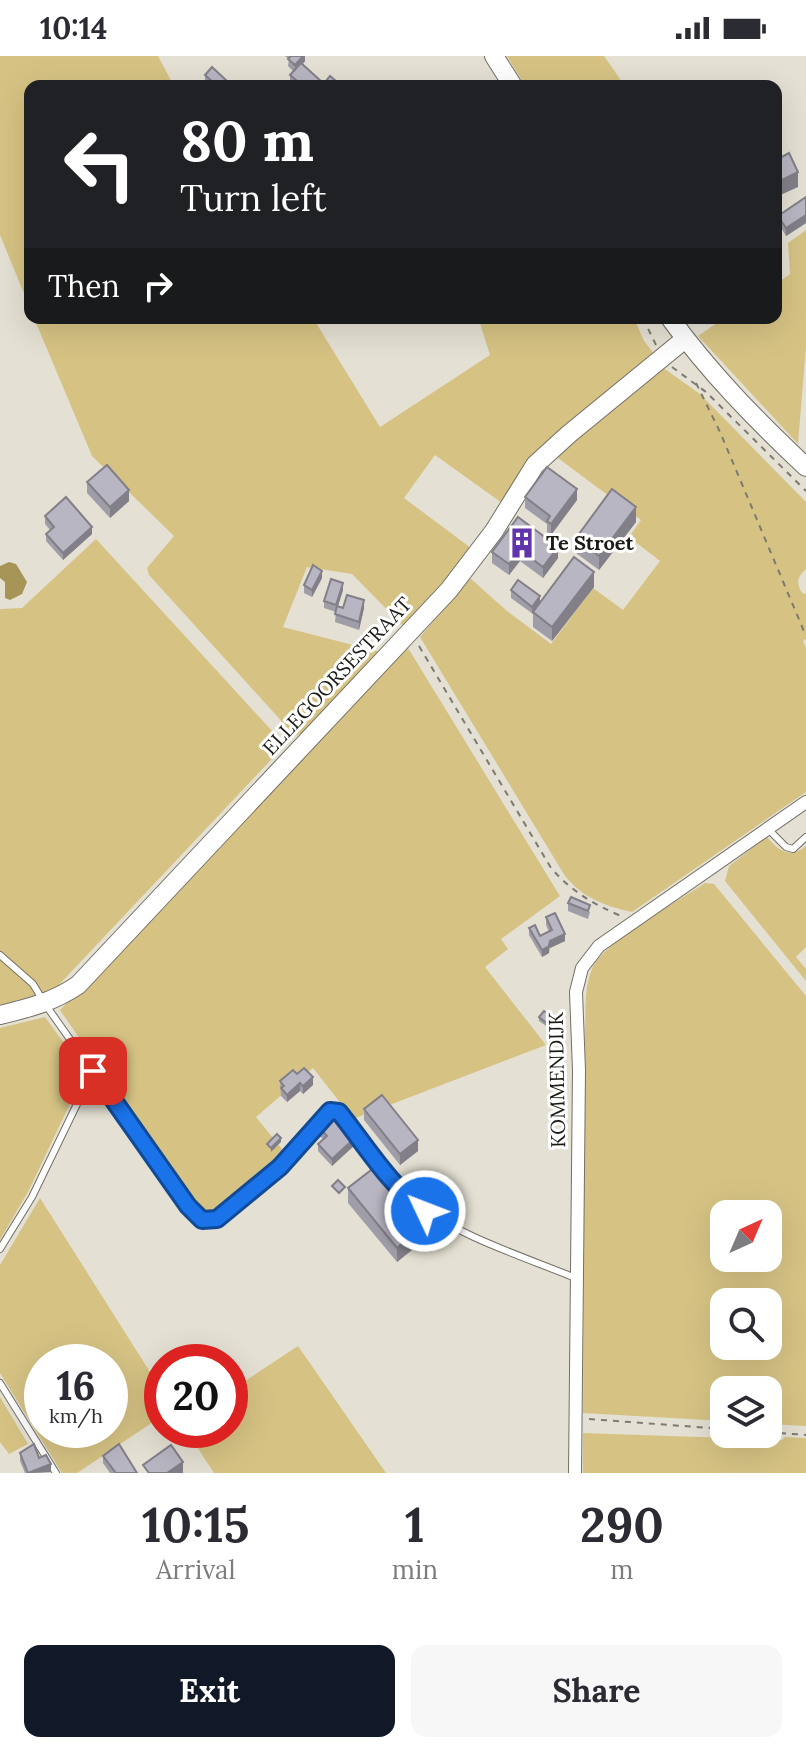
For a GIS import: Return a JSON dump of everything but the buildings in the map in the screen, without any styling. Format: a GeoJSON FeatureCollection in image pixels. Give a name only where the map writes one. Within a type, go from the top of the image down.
{"type":"FeatureCollection","features":[{"type":"Feature","properties":{"kind":"street"},"geometry":{"type":"LineString","coordinates":[[494,56],[509,80]]}},
{"type":"Feature","properties":{"kind":"street"},"geometry":{"type":"LineString","coordinates":[[674,324],[707,368],[806,467]]}},
{"type":"Feature","properties":{"kind":"street","name":"ELLEGOORSESTRAAT"},"geometry":{"type":"LineString","coordinates":[[0,1015],[45,1004],[78,985],[473,562],[535,465],[685,339]]}},
{"type":"Feature","properties":{"kind":"street","name":"KOMMENDIJK"},"geometry":{"type":"LineString","coordinates":[[575,1473],[579,1070],[576,992],[582,968],[599,946],[804,806]]}},
{"type":"Feature","properties":{"kind":"lane"},"geometry":{"type":"LineString","coordinates":[[768,829],[786,847],[793,849],[806,837]]}},
{"type":"Feature","properties":{"kind":"lane"},"geometry":{"type":"LineString","coordinates":[[0,955],[40,991],[45,1004],[188,1206],[202,1220],[217,1219],[288,1159],[330,1111],[339,1112],[396,1184],[425,1211],[466,1232],[578,1279]]}},
{"type":"Feature","properties":{"kind":"lane"},"geometry":{"type":"LineString","coordinates":[[0,1249],[32,1197],[93,1071]]}},
{"type":"Feature","properties":{"kind":"lane"},"geometry":{"type":"LineString","coordinates":[[0,1383],[56,1473]]}},
{"type":"Feature","properties":{"kind":"path"},"geometry":{"type":"LineString","coordinates":[[806,491],[696,383],[720,432],[806,636]]}},
{"type":"Feature","properties":{"kind":"path"},"geometry":{"type":"LineString","coordinates":[[411,630],[431,670],[551,868],[567,886],[588,901],[634,921]]}},
{"type":"Feature","properties":{"kind":"path"},"geometry":{"type":"LineString","coordinates":[[576,1419],[710,1428]]}},
{"type":"Feature","properties":{"kind":"path"},"geometry":{"type":"LineString","coordinates":[[782,1433],[806,1435]]}},
{"type":"Feature","properties":{"kind":"shaded area"},"geometry":{"type":"Polygon","coordinates":[[[0,56],[158,56],[171,80],[24,80],[24,293],[0,235],[0,56]]]}},
{"type":"Feature","properties":{"kind":"shaded area"},"geometry":{"type":"Polygon","coordinates":[[[507,56],[604,56],[621,80],[521,80],[507,56]]]}},
{"type":"Feature","properties":{"kind":"shaded area"},"geometry":{"type":"Polygon","coordinates":[[[806,230],[806,346],[798,444],[698,336],[715,324],[782,324],[782,280],[790,274],[788,243],[806,230]]]}},
{"type":"Feature","properties":{"kind":"shaded area"},"geometry":{"type":"Polygon","coordinates":[[[37,324],[317,324],[380,427],[490,355],[480,324],[637,324],[655,355],[502,503],[435,455],[404,498],[475,551],[406,629],[352,574],[307,567],[283,627],[384,653],[307,731],[295,736],[149,575],[147,568],[174,536],[92,456],[37,324]]]}},
{"type":"Feature","properties":{"kind":"shaded area"},"geometry":{"type":"Polygon","coordinates":[[[662,367],[700,394],[806,502],[806,569],[798,583],[802,593],[806,594],[806,639],[803,641],[806,648],[806,792],[632,912],[595,900],[565,876],[420,637],[470,578],[551,644],[593,588],[623,610],[660,561],[629,537],[641,520],[554,455],[662,367]]]}},
{"type":"Feature","properties":{"kind":"shaded area"},"geometry":{"type":"Polygon","coordinates":[[[96,539],[285,745],[54,990],[0,1005],[0,609],[22,608],[96,539]]]}},
{"type":"Feature","properties":{"kind":"shaded area"},"geometry":{"type":"Polygon","coordinates":[[[9,562],[16,564],[27,582],[22,594],[10,600],[5,598],[5,582],[0,578],[0,566],[9,562]]]}},
{"type":"Feature","properties":{"kind":"shaded area"},"geometry":{"type":"Polygon","coordinates":[[[408,648],[560,896],[501,939],[508,949],[485,967],[546,1045],[353,1119],[313,1068],[256,1117],[286,1154],[219,1213],[212,1215],[198,1209],[60,1010],[408,648]]]}},
{"type":"Feature","properties":{"kind":"shaded area"},"geometry":{"type":"Polygon","coordinates":[[[767,837],[785,852],[795,852],[806,846],[806,947],[796,957],[806,969],[806,981],[725,881],[729,866],[767,837]]]}},
{"type":"Feature","properties":{"kind":"shaded area"},"geometry":{"type":"Polygon","coordinates":[[[705,883],[714,884],[806,996],[806,1426],[782,1425],[782,1376],[710,1376],[710,1420],[583,1413],[586,999],[592,969],[599,959],[643,923],[705,883]]]}},
{"type":"Feature","properties":{"kind":"shaded area"},"geometry":{"type":"Polygon","coordinates":[[[45,1017],[85,1072],[29,1190],[0,1240],[0,1028],[45,1017]]]}},
{"type":"Feature","properties":{"kind":"shaded area"},"geometry":{"type":"Polygon","coordinates":[[[40,1198],[144,1363],[144,1428],[128,1439],[128,1344],[24,1344],[24,1412],[0,1373],[0,1265],[40,1198]]]}},
{"type":"Feature","properties":{"kind":"shaded area"},"geometry":{"type":"Polygon","coordinates":[[[298,1346],[386,1473],[214,1473],[198,1448],[248,1448],[248,1379],[298,1346]]]}},
{"type":"Feature","properties":{"kind":"shaded area"},"geometry":{"type":"Polygon","coordinates":[[[0,1397],[24,1437],[24,1446],[9,1454],[0,1442],[0,1397]]]}},
{"type":"Feature","properties":{"kind":"shaded area"},"geometry":{"type":"Polygon","coordinates":[[[583,1433],[710,1437],[710,1448],[782,1448],[785,1437],[806,1438],[806,1473],[583,1473],[583,1433]]]}},
{"type":"Feature","properties":{"kind":"shaded area"},"geometry":{"type":"Polygon","coordinates":[[[46,1448],[114,1448],[77,1473],[62,1473],[46,1448]]]}},
{"type":"Feature","properties":{"kind":"place","name":"Te Stroet"},"geometry":{"type":"Point","coordinates":[522,543]}},
{"type":"Feature","properties":{"kind":"route"},"geometry":{"type":"LineString","coordinates":[[93,1071],[188,1206],[202,1220],[217,1219],[280,1167],[330,1111],[339,1112],[389,1176],[411,1201],[425,1211]]}}]}
